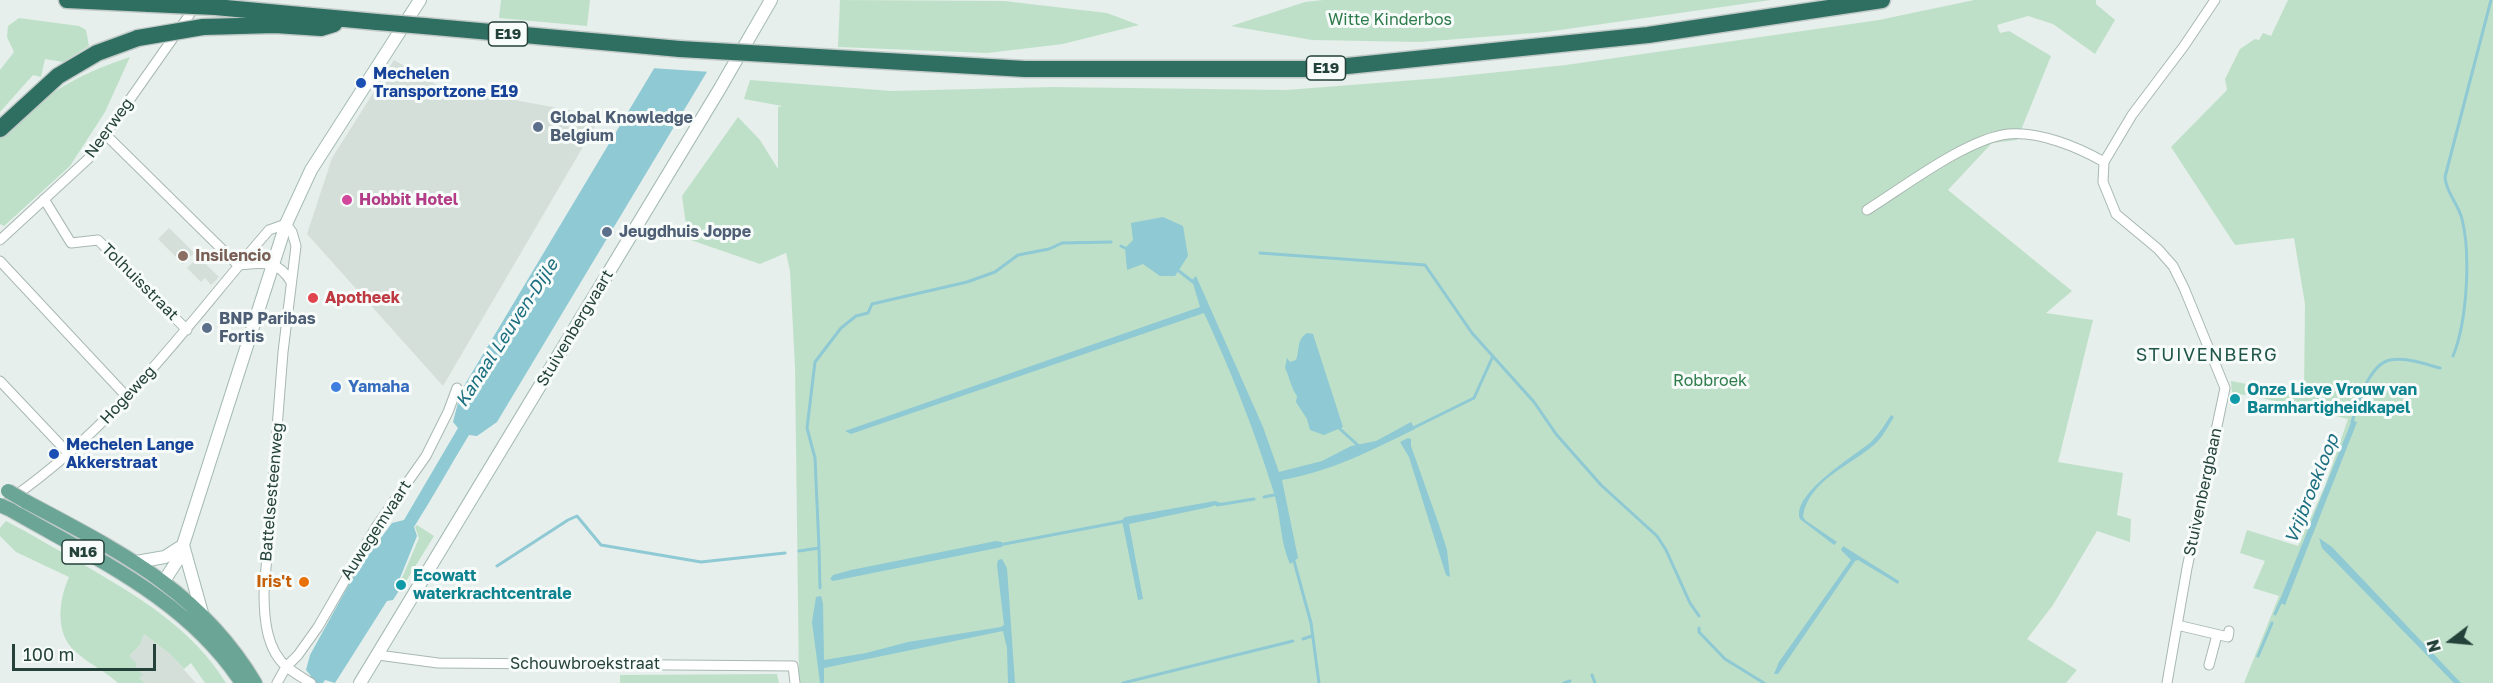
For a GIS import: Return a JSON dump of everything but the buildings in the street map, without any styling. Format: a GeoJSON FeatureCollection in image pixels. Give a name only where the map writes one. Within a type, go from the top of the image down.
{"type":"FeatureCollection","features":[{"type":"Feature","properties":{"kind":"highway","name":"E19"},"geometry":{"type":"LineString","coordinates":[[67,0],[150,4],[207,3],[591,42],[1025,69],[1318,69],[1648,34],[1882,0]]}},
{"type":"Feature","properties":{"kind":"highway"},"geometry":{"type":"LineString","coordinates":[[0,129],[58,76],[97,53],[138,38],[203,27],[321,28],[350,19]]}},
{"type":"Feature","properties":{"kind":"main road"},"geometry":{"type":"LineString","coordinates":[[155,595],[177,561],[183,545],[286,224],[311,170],[420,0]]}},
{"type":"Feature","properties":{"kind":"main road","name":"Stuivenbergvaart"},"geometry":{"type":"LineString","coordinates":[[360,683],[771,0]]}},
{"type":"Feature","properties":{"kind":"main road","name":"N16"},"geometry":{"type":"LineString","coordinates":[[4,489],[136,562],[164,581],[202,613],[237,654],[250,681]]}},
{"type":"Feature","properties":{"kind":"main road","name":"N16"},"geometry":{"type":"LineString","coordinates":[[4,507],[155,595],[183,614],[232,667],[250,681]]}},
{"type":"Feature","properties":{"kind":"main road"},"geometry":{"type":"LineString","coordinates":[[136,562],[165,557],[183,545]]}},
{"type":"Feature","properties":{"kind":"main road"},"geometry":{"type":"LineString","coordinates":[[183,545],[202,613]]}},
{"type":"Feature","properties":{"kind":"street"},"geometry":{"type":"LineString","coordinates":[[1867,210],[1962,150],[1983,140],[2010,134],[2059,141],[2104,162],[2132,115],[2215,0]]}},
{"type":"Feature","properties":{"kind":"street","name":"Neerweg"},"geometry":{"type":"LineString","coordinates":[[0,240],[88,159],[207,3]]}},
{"type":"Feature","properties":{"kind":"street"},"geometry":{"type":"LineString","coordinates":[[105,135],[238,265],[272,265],[281,268],[291,282]]}},
{"type":"Feature","properties":{"kind":"street","name":"Stuivenbergbaan"},"geometry":{"type":"LineString","coordinates":[[2104,162],[2103,182],[2116,214],[2158,249],[2173,266],[2225,388],[2167,683]]}},
{"type":"Feature","properties":{"kind":"street","name":"Tolhuisstraat"},"geometry":{"type":"LineString","coordinates":[[44,199],[70,243],[98,240],[187,330]]}},
{"type":"Feature","properties":{"kind":"street","name":"Hogeweg"},"geometry":{"type":"LineString","coordinates":[[4,507],[69,454],[128,398],[269,230],[286,224]]}},
{"type":"Feature","properties":{"kind":"street","name":"Battelsesteenweg"},"geometry":{"type":"LineString","coordinates":[[286,224],[292,232],[296,246],[283,352],[264,614],[272,647],[290,670],[311,683]]}},
{"type":"Feature","properties":{"kind":"street"},"geometry":{"type":"LineString","coordinates":[[0,261],[128,398]]}},
{"type":"Feature","properties":{"kind":"street"},"geometry":{"type":"LineString","coordinates":[[0,381],[69,454]]}},
{"type":"Feature","properties":{"kind":"street","name":"Auwegemvaart"},"geometry":{"type":"LineString","coordinates":[[277,683],[290,670],[318,627],[376,527],[426,456],[457,388]]}},
{"type":"Feature","properties":{"kind":"street"},"geometry":{"type":"LineString","coordinates":[[2177,625],[2228,637],[2229,631]]}},
{"type":"Feature","properties":{"kind":"street"},"geometry":{"type":"LineString","coordinates":[[2209,665],[2217,635]]}},
{"type":"Feature","properties":{"kind":"street","name":"Schouwbroekstraat"},"geometry":{"type":"LineString","coordinates":[[378,655],[438,663],[793,666],[795,683]]}},
{"type":"Feature","properties":{"kind":"shaded area"},"geometry":{"type":"Polygon","coordinates":[[[394,60],[439,86],[601,116],[443,386],[307,234],[332,158],[394,60]]]}},
{"type":"Feature","properties":{"kind":"shaded area","name":"Insilencio"},"geometry":{"type":"Polygon","coordinates":[[[169,228],[219,277],[211,285],[205,278],[201,282],[187,268],[197,258],[193,254],[183,264],[158,239],[169,228]]]}},
{"type":"Feature","properties":{"kind":"shaded area"},"geometry":{"type":"Polygon","coordinates":[[[144,634],[170,654],[196,683],[145,683],[139,678],[129,656],[140,645],[144,634]]]}},
{"type":"Feature","properties":{"kind":"green space"},"geometry":{"type":"Polygon","coordinates":[[[501,0],[590,0],[587,26],[499,18],[501,0]]]}},
{"type":"Feature","properties":{"kind":"green space"},"geometry":{"type":"Polygon","coordinates":[[[840,0],[1004,1],[1107,13],[1139,25],[1063,44],[987,53],[838,47],[840,0]]]}},
{"type":"Feature","properties":{"kind":"green space","name":"Witte Kinderbos"},"geometry":{"type":"Polygon","coordinates":[[[1323,0],[1771,0],[1546,32],[1420,42],[1312,40],[1231,26],[1305,2],[1323,0]]]}},
{"type":"Feature","properties":{"kind":"green space","name":"Robbroek"},"geometry":{"type":"Polygon","coordinates":[[[1974,0],[2096,0],[2096,4],[2115,20],[2095,54],[2053,24],[2028,16],[1997,25],[2000,33],[2009,31],[2051,56],[2017,140],[1992,143],[1948,190],[2072,291],[2046,313],[2093,320],[2058,462],[2123,473],[2117,515],[2131,519],[2130,542],[2097,531],[2053,605],[2027,639],[2077,670],[2066,683],[799,683],[795,367],[790,271],[786,253],[760,264],[688,239],[682,196],[738,117],[760,140],[778,169],[778,107],[782,106],[744,99],[750,80],[892,91],[1052,87],[1286,90],[1441,78],[1566,65],[1879,20],[1974,0]]]}},
{"type":"Feature","properties":{"kind":"green space"},"geometry":{"type":"Polygon","coordinates":[[[2288,0],[2493,0],[2493,683],[2244,683],[2279,596],[2253,588],[2265,561],[2240,553],[2247,530],[2298,546],[2325,486],[2348,419],[2250,395],[2232,394],[2231,381],[2311,396],[2304,394],[2305,304],[2294,238],[2235,245],[2171,147],[2227,90],[2225,79],[2240,49],[2255,39],[2259,40],[2263,33],[2271,36],[2288,0]]]}},
{"type":"Feature","properties":{"kind":"green space"},"geometry":{"type":"Polygon","coordinates":[[[19,18],[79,26],[86,30],[89,46],[63,62],[45,59],[41,77],[33,75],[0,112],[0,70],[14,52],[7,37],[8,26],[19,18]]]}},
{"type":"Feature","properties":{"kind":"green space"},"geometry":{"type":"Polygon","coordinates":[[[130,57],[105,112],[70,166],[4,226],[0,224],[0,137],[29,110],[60,88],[93,71],[130,57]]]}},
{"type":"Feature","properties":{"kind":"green space"},"geometry":{"type":"Polygon","coordinates":[[[6,521],[106,578],[163,616],[197,646],[226,683],[205,683],[191,663],[184,669],[170,654],[144,634],[140,645],[129,656],[137,664],[135,667],[143,675],[139,678],[145,683],[118,683],[86,660],[69,645],[61,626],[61,606],[69,577],[16,552],[0,536],[0,528],[6,521]]]}},
{"type":"Feature","properties":{"kind":"green space"},"geometry":{"type":"Polygon","coordinates":[[[417,525],[434,536],[405,583],[402,578],[419,538],[415,527],[417,525]]]}},
{"type":"Feature","properties":{"kind":"green space"},"geometry":{"type":"Polygon","coordinates":[[[777,674],[779,683],[620,683],[620,675],[777,674]]]}},
{"type":"Feature","properties":{"kind":"water","name":"Kanaal Leuven-Dijle"},"geometry":{"type":"Polygon","coordinates":[[[695,0],[750,0],[497,422],[477,436],[469,435],[414,527],[417,536],[400,578],[402,579],[395,586],[400,589],[393,600],[387,601],[335,683],[325,680],[323,683],[307,683],[311,676],[306,670],[310,655],[364,557],[366,558],[392,523],[404,520],[458,428],[453,422],[461,391],[695,0]]]}},
{"type":"Feature","properties":{"kind":"water"},"geometry":{"type":"Polygon","coordinates":[[[1163,217],[1183,226],[1188,256],[1175,276],[1160,276],[1143,264],[1127,270],[1125,248],[1133,240],[1131,223],[1163,217]]]}},
{"type":"Feature","properties":{"kind":"water"},"geometry":{"type":"Polygon","coordinates":[[[1196,276],[1263,427],[1279,472],[1322,461],[1351,446],[1376,441],[1411,422],[1415,429],[1334,466],[1282,480],[1298,558],[1290,564],[1284,547],[1274,493],[1259,447],[1204,313],[851,434],[845,431],[1200,307],[1192,280],[1196,276]]]}},
{"type":"Feature","properties":{"kind":"water"},"geometry":{"type":"Polygon","coordinates":[[[1307,333],[1313,334],[1343,427],[1324,435],[1310,430],[1307,419],[1296,402],[1297,396],[1285,368],[1287,358],[1290,362],[1296,360],[1300,342],[1307,333]]]}},
{"type":"Feature","properties":{"kind":"water"},"geometry":{"type":"Polygon","coordinates":[[[1891,415],[1894,417],[1878,441],[1822,483],[1807,503],[1803,516],[1805,520],[1837,542],[1834,545],[1800,519],[1800,509],[1814,487],[1871,442],[1891,415]]]}},
{"type":"Feature","properties":{"kind":"water"},"geometry":{"type":"Polygon","coordinates":[[[2352,420],[2357,422],[2285,605],[2279,602],[2352,420]]]}},
{"type":"Feature","properties":{"kind":"water"},"geometry":{"type":"Polygon","coordinates":[[[1411,439],[1411,446],[1447,550],[1450,577],[1446,575],[1409,457],[1400,442],[1411,439]]]}},
{"type":"Feature","properties":{"kind":"water"},"geometry":{"type":"Polygon","coordinates":[[[1215,501],[1221,503],[1129,524],[1143,599],[1138,600],[1122,520],[1125,517],[1215,501]]]}},
{"type":"Feature","properties":{"kind":"water"},"geometry":{"type":"Polygon","coordinates":[[[2319,538],[2332,547],[2461,683],[2454,683],[2322,548],[2319,538]]]}},
{"type":"Feature","properties":{"kind":"water"},"geometry":{"type":"Polygon","coordinates":[[[996,541],[1002,542],[1002,547],[833,581],[830,579],[833,575],[851,570],[996,541]]]}},
{"type":"Feature","properties":{"kind":"water"},"geometry":{"type":"Polygon","coordinates":[[[1843,546],[1899,581],[1898,584],[1858,560],[1855,561],[1778,674],[1774,674],[1779,662],[1851,560],[1841,550],[1843,546]]]}},
{"type":"Feature","properties":{"kind":"water"},"geometry":{"type":"Polygon","coordinates":[[[1002,559],[1007,568],[1015,683],[1008,683],[1007,648],[1003,631],[824,668],[824,683],[820,683],[812,622],[816,597],[821,596],[823,603],[824,660],[866,653],[908,642],[1001,627],[1004,625],[997,565],[998,560],[1002,559]]]}},
{"type":"Feature","properties":{"kind":"pier"},"geometry":{"type":"Polygon","coordinates":[[[692,0],[753,0],[711,72],[651,68],[692,0]]]}},
{"type":"Feature","properties":{"kind":"waterway","name":"Vrijbroekloop"},"geometry":{"type":"LineString","coordinates":[[2453,356],[2462,325],[2467,269],[2462,219],[2445,177],[2491,0]]}},
{"type":"Feature","properties":{"kind":"waterway"},"geometry":{"type":"LineString","coordinates":[[799,551],[819,548],[815,458],[807,428],[815,362],[841,328],[856,316],[868,313],[872,304],[967,282],[995,272],[1018,255],[1049,249],[1062,243],[1111,242]]}},
{"type":"Feature","properties":{"kind":"waterway"},"geometry":{"type":"LineString","coordinates":[[1121,246],[1125,248]]}},
{"type":"Feature","properties":{"kind":"waterway"},"geometry":{"type":"LineString","coordinates":[[1260,253],[1425,265],[1472,333],[1534,402],[1556,434],[1601,485],[1657,536],[1666,550],[1690,603],[1699,616]]}},
{"type":"Feature","properties":{"kind":"waterway"},"geometry":{"type":"LineString","coordinates":[[1179,271],[1193,282]]}},
{"type":"Feature","properties":{"kind":"waterway"},"geometry":{"type":"LineString","coordinates":[[1411,429],[1474,398],[1493,356]]}},
{"type":"Feature","properties":{"kind":"waterway","name":"Vrijbroekloop"},"geometry":{"type":"LineString","coordinates":[[2352,422],[2365,386],[2376,369],[2383,363],[2402,359],[2440,368]]}},
{"type":"Feature","properties":{"kind":"waterway"},"geometry":{"type":"LineString","coordinates":[[1340,429],[1361,448]]}},
{"type":"Feature","properties":{"kind":"waterway"},"geometry":{"type":"LineString","coordinates":[[1264,497],[1274,495]]}},
{"type":"Feature","properties":{"kind":"waterway"},"geometry":{"type":"LineString","coordinates":[[1217,505],[1254,499]]}},
{"type":"Feature","properties":{"kind":"waterway"},"geometry":{"type":"LineString","coordinates":[[497,566],[577,516],[601,545],[701,562],[785,553]]}},
{"type":"Feature","properties":{"kind":"waterway"},"geometry":{"type":"LineString","coordinates":[[999,545],[1125,521]]}},
{"type":"Feature","properties":{"kind":"waterway"},"geometry":{"type":"LineString","coordinates":[[819,548],[820,588]]}},
{"type":"Feature","properties":{"kind":"waterway"},"geometry":{"type":"LineString","coordinates":[[1294,561],[1311,623],[1319,683]]}},
{"type":"Feature","properties":{"kind":"waterway","name":"Vrijbroekloop"},"geometry":{"type":"LineString","coordinates":[[2275,614],[2281,601]]}},
{"type":"Feature","properties":{"kind":"waterway","name":"Vrijbroekloop"},"geometry":{"type":"LineString","coordinates":[[2258,656],[2272,623]]}},
{"type":"Feature","properties":{"kind":"waterway"},"geometry":{"type":"LineString","coordinates":[[1699,628],[1699,632],[1725,659],[1764,683]]}},
{"type":"Feature","properties":{"kind":"waterway"},"geometry":{"type":"LineString","coordinates":[[1303,639],[1312,636]]}},
{"type":"Feature","properties":{"kind":"waterway"},"geometry":{"type":"LineString","coordinates":[[1123,683],[1293,641]]}},
{"type":"Feature","properties":{"kind":"waterway"},"geometry":{"type":"LineString","coordinates":[[1592,675],[1595,683]]}},
{"type":"Feature","properties":{"kind":"waterway"},"geometry":{"type":"LineString","coordinates":[[1564,683],[1570,681]]}},
{"type":"Feature","properties":{"kind":"place","name":"Mechelen Transportzone E19"},"geometry":{"type":"Point","coordinates":[361,83]}},
{"type":"Feature","properties":{"kind":"place","name":"Global Knowledge Belgium"},"geometry":{"type":"Point","coordinates":[538,127]}},
{"type":"Feature","properties":{"kind":"place","name":"Hobbit Hotel"},"geometry":{"type":"Point","coordinates":[347,200]}},
{"type":"Feature","properties":{"kind":"place","name":"Jeugdhuis Joppe"},"geometry":{"type":"Point","coordinates":[607,232]}},
{"type":"Feature","properties":{"kind":"place","name":"Insilencio"},"geometry":{"type":"Point","coordinates":[183,256]}},
{"type":"Feature","properties":{"kind":"place","name":"Apotheek"},"geometry":{"type":"Point","coordinates":[313,298]}},
{"type":"Feature","properties":{"kind":"place","name":"BNP Paribas Fortis"},"geometry":{"type":"Point","coordinates":[207,328]}},
{"type":"Feature","properties":{"kind":"place","name":"Yamaha"},"geometry":{"type":"Point","coordinates":[336,387]}},
{"type":"Feature","properties":{"kind":"place","name":"Onze Lieve Vrouw van Barmhartigheidkapel"},"geometry":{"type":"Point","coordinates":[2235,399]}},
{"type":"Feature","properties":{"kind":"place","name":"Mechelen Lange Akkerstraat"},"geometry":{"type":"Point","coordinates":[54,454]}},
{"type":"Feature","properties":{"kind":"place","name":"Iris't"},"geometry":{"type":"Point","coordinates":[304,582]}},
{"type":"Feature","properties":{"kind":"place","name":"Ecowatt waterkrachtcentrale"},"geometry":{"type":"Point","coordinates":[401,585]}},
{"type":"Feature","properties":{"kind":"district","name":"STUIVENBERG"},"geometry":{"type":"Point","coordinates":[2207,355]}}]}
